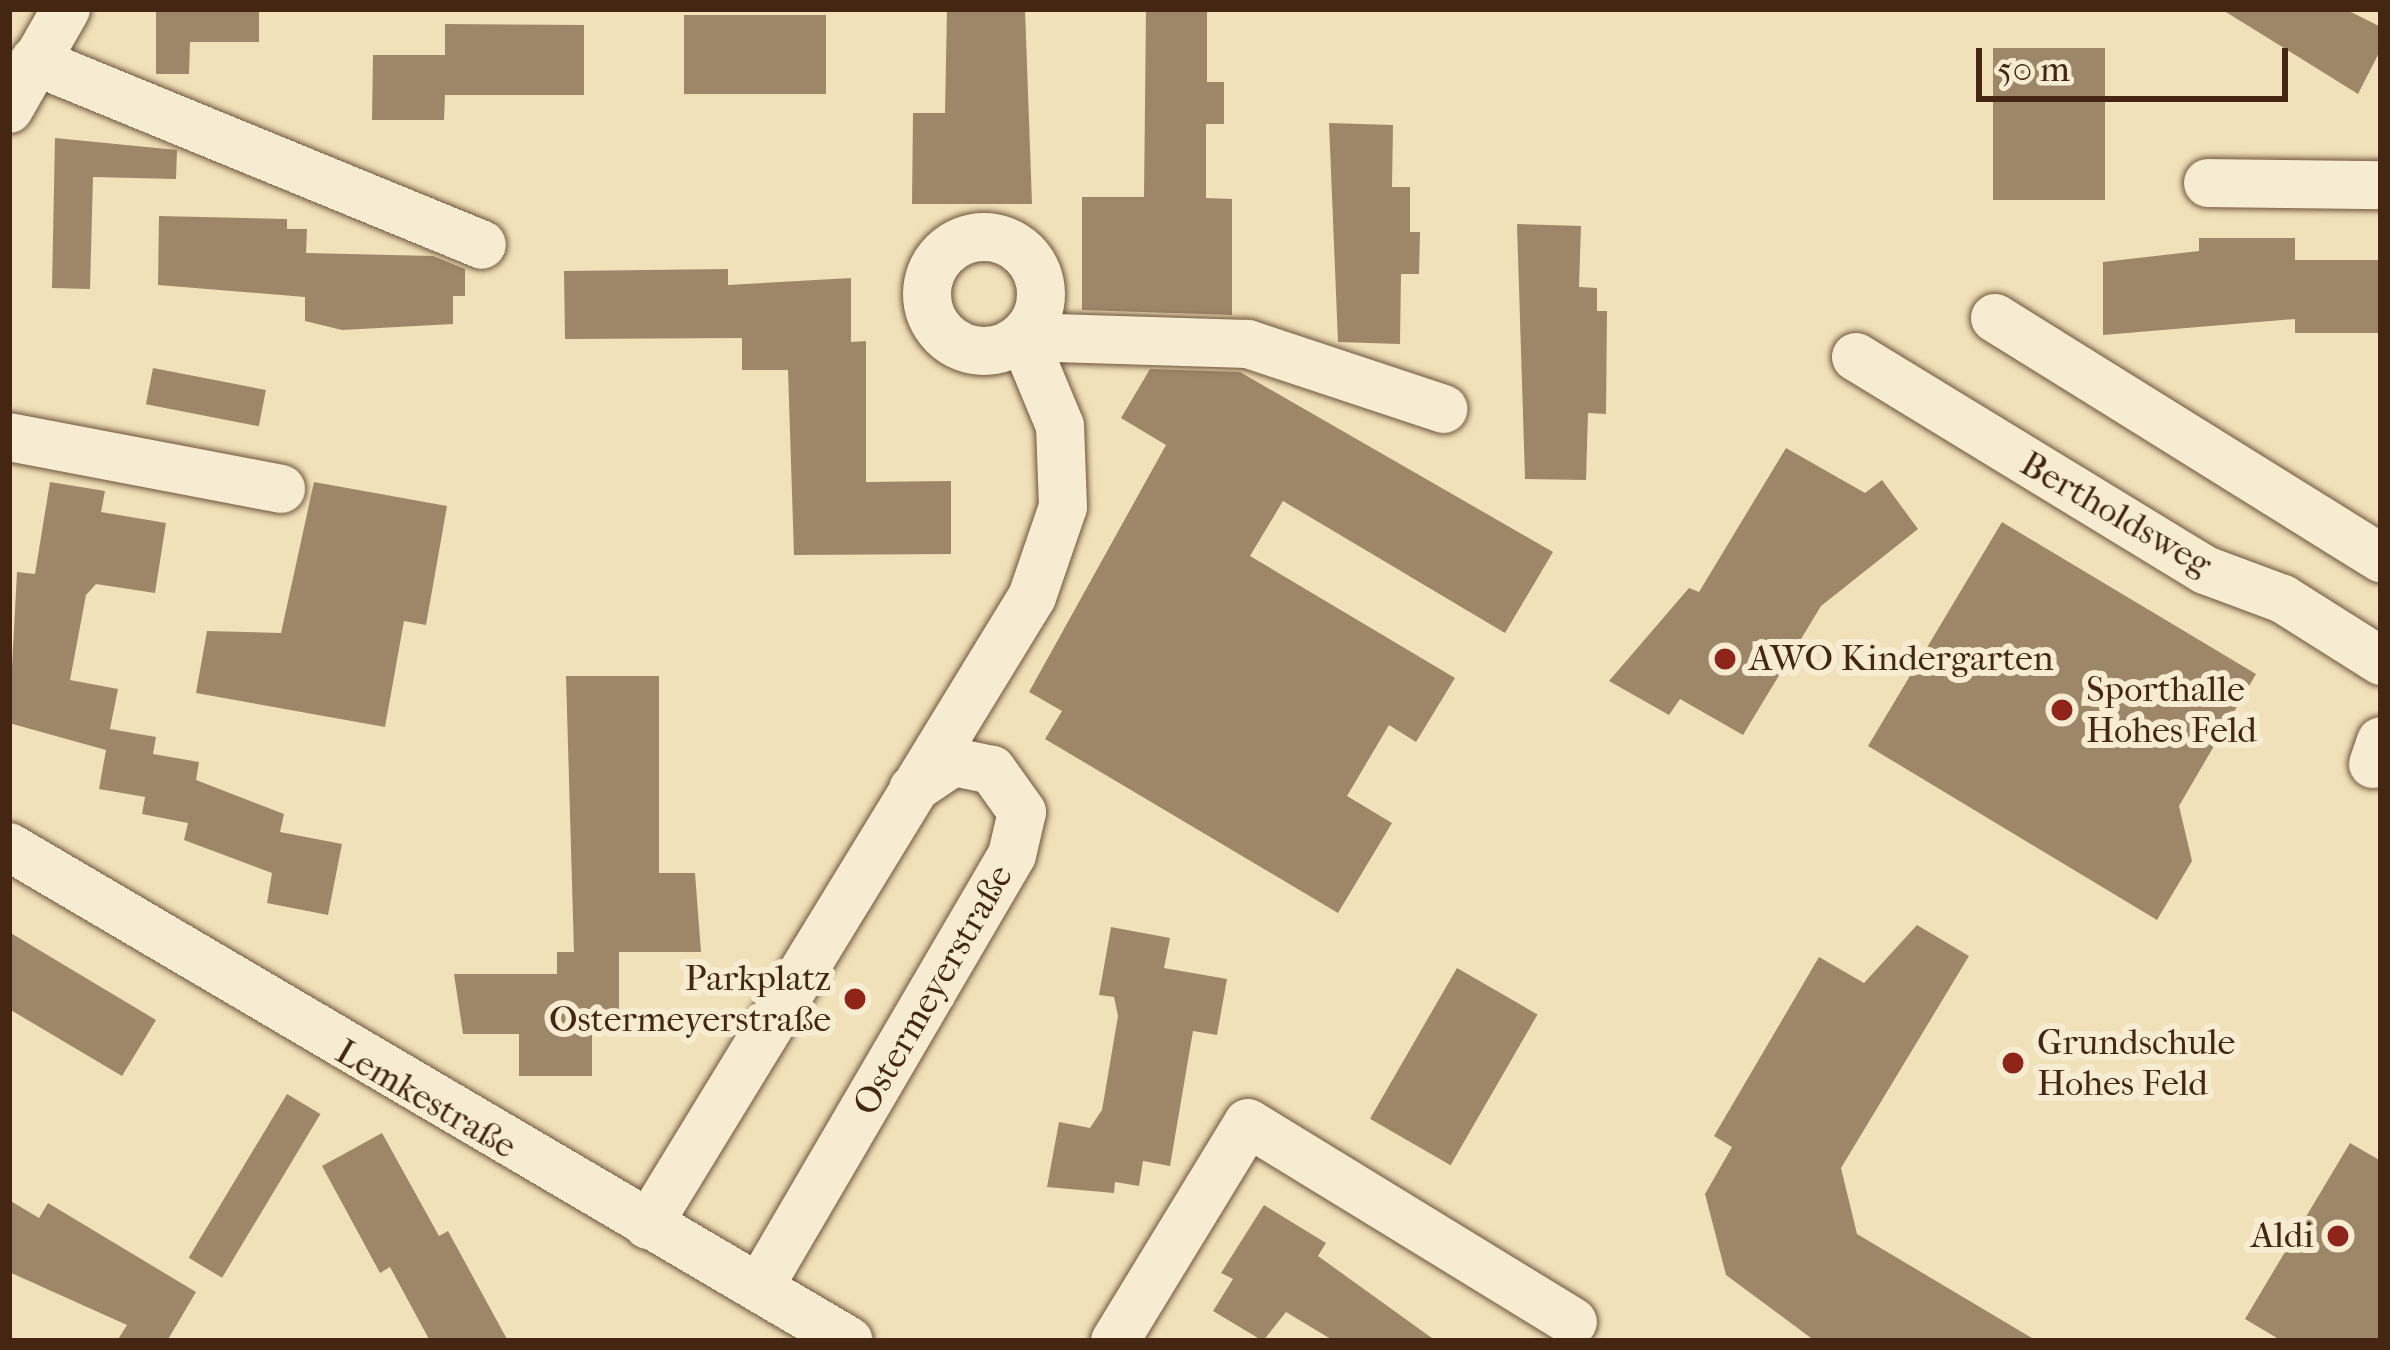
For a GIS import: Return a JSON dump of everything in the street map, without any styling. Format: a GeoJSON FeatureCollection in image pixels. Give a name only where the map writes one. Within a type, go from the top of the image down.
{"type":"FeatureCollection","features":[{"type":"Feature","properties":{"kind":"street"},"geometry":{"type":"LineString","coordinates":[[9,109],[66,9]]}},
{"type":"Feature","properties":{"kind":"street"},"geometry":{"type":"LineString","coordinates":[[34,62],[482,245]]}},
{"type":"Feature","properties":{"kind":"street"},"geometry":{"type":"LineString","coordinates":[[2208,183],[2381,184]]}},
{"type":"Feature","properties":{"kind":"street"},"geometry":{"type":"LineString","coordinates":[[1995,318],[2381,558]]}},
{"type":"Feature","properties":{"kind":"street"},"geometry":{"type":"LineString","coordinates":[[648,1225],[909,791],[1032,597],[1063,507],[1060,426],[1023,337],[1248,344],[1443,409]]}},
{"type":"Feature","properties":{"kind":"street","name":"Bertholdsweg"},"geometry":{"type":"LineString","coordinates":[[1856,357],[2205,570],[2283,599],[2381,661]]}},
{"type":"Feature","properties":{"kind":"street"},"geometry":{"type":"LineString","coordinates":[[9,437],[280,489]]}},
{"type":"Feature","properties":{"kind":"street","name":"Ostermeyerstraße"},"geometry":{"type":"LineString","coordinates":[[759,1288],[1012,855],[1022,812],[992,770],[953,762],[909,791]]}},
{"type":"Feature","properties":{"kind":"street","name":"Lemkestraße"},"geometry":{"type":"LineString","coordinates":[[9,847],[849,1341]]}},
{"type":"Feature","properties":{"kind":"street"},"geometry":{"type":"LineString","coordinates":[[1115,1341],[1248,1123],[1573,1322]]}},
{"type":"Feature","properties":{"kind":"building"},"geometry":{"type":"Polygon","coordinates":[[[156,9],[259,9],[259,42],[190,42],[189,74],[156,74],[156,9]]]}},
{"type":"Feature","properties":{"kind":"building"},"geometry":{"type":"Polygon","coordinates":[[[947,9],[1025,9],[1032,204],[912,204],[913,113],[945,113],[947,9]]]}},
{"type":"Feature","properties":{"kind":"building"},"geometry":{"type":"Polygon","coordinates":[[[1146,9],[1207,9],[1207,82],[1224,82],[1224,124],[1206,124],[1206,198],[1232,199],[1232,315],[1082,310],[1082,197],[1144,197],[1146,9]]]}},
{"type":"Feature","properties":{"kind":"building"},"geometry":{"type":"Polygon","coordinates":[[[2221,9],[2345,9],[2381,27],[2381,49],[2358,94],[2221,9]]]}},
{"type":"Feature","properties":{"kind":"building"},"geometry":{"type":"Polygon","coordinates":[[[684,15],[826,15],[826,94],[684,94],[684,15]]]}},
{"type":"Feature","properties":{"kind":"building"},"geometry":{"type":"Polygon","coordinates":[[[445,24],[584,25],[584,95],[445,95],[444,120],[372,120],[373,55],[445,55],[445,24]]]}},
{"type":"Feature","properties":{"kind":"building"},"geometry":{"type":"Polygon","coordinates":[[[1993,48],[2105,48],[2105,200],[1993,200],[1993,48]]]}},
{"type":"Feature","properties":{"kind":"building"},"geometry":{"type":"Polygon","coordinates":[[[1329,123],[1393,125],[1392,187],[1410,187],[1410,232],[1420,232],[1419,274],[1401,274],[1400,344],[1338,342],[1329,123]]]}},
{"type":"Feature","properties":{"kind":"building"},"geometry":{"type":"Polygon","coordinates":[[[55,138],[177,150],[176,179],[93,177],[90,289],[52,288],[55,138]]]}},
{"type":"Feature","properties":{"kind":"building"},"geometry":{"type":"Polygon","coordinates":[[[159,216],[287,219],[287,229],[307,229],[306,253],[433,256],[465,269],[465,296],[453,296],[453,324],[342,330],[305,321],[305,297],[158,285],[159,216]]]}},
{"type":"Feature","properties":{"kind":"building"},"geometry":{"type":"Polygon","coordinates":[[[1517,224],[1581,226],[1579,287],[1597,288],[1597,311],[1607,311],[1606,414],[1588,413],[1586,480],[1525,479],[1517,224]]]}},
{"type":"Feature","properties":{"kind":"building"},"geometry":{"type":"Polygon","coordinates":[[[2199,238],[2295,238],[2295,260],[2381,260],[2381,333],[2295,333],[2295,319],[2103,335],[2103,262],[2199,251],[2199,238]]]}},
{"type":"Feature","properties":{"kind":"building"},"geometry":{"type":"Polygon","coordinates":[[[728,269],[728,285],[851,278],[851,342],[866,341],[866,482],[951,481],[951,554],[794,555],[788,370],[742,370],[742,338],[565,339],[564,271],[728,269]]]}},
{"type":"Feature","properties":{"kind":"building"},"geometry":{"type":"Polygon","coordinates":[[[153,368],[266,390],[259,426],[146,404],[153,368]]]}},
{"type":"Feature","properties":{"kind":"building"},"geometry":{"type":"Polygon","coordinates":[[[1150,369],[1240,372],[1553,552],[1505,633],[1283,501],[1250,556],[1455,678],[1416,742],[1389,725],[1347,796],[1392,823],[1338,913],[1045,739],[1062,711],[1029,692],[1166,445],[1121,418],[1150,369]]]}},
{"type":"Feature","properties":{"kind":"building"},"geometry":{"type":"Polygon","coordinates":[[[1786,448],[1865,493],[1882,480],[1918,529],[1821,606],[1743,735],[1680,699],[1669,715],[1609,681],[1689,588],[1699,592],[1786,448]]]}},
{"type":"Feature","properties":{"kind":"building"},"geometry":{"type":"Polygon","coordinates":[[[50,482],[105,491],[101,512],[166,523],[155,593],[96,584],[86,595],[70,680],[118,689],[110,729],[156,737],[153,754],[199,762],[196,780],[284,814],[280,832],[342,844],[328,915],[267,903],[272,873],[184,840],[188,823],[142,814],[145,797],[99,789],[106,750],[9,723],[17,572],[35,574],[50,482]]]}},
{"type":"Feature","properties":{"kind":"building"},"geometry":{"type":"Polygon","coordinates":[[[314,482],[447,506],[426,625],[404,621],[385,727],[196,693],[207,631],[281,633],[314,482]]]}},
{"type":"Feature","properties":{"kind":"building","name":"Sporthalle Hohes Feld"},"geometry":{"type":"Polygon","coordinates":[[[2002,522],[2256,674],[2179,806],[2192,861],[2157,920],[1868,746],[2002,522]]]}},
{"type":"Feature","properties":{"kind":"building"},"geometry":{"type":"Polygon","coordinates":[[[566,676],[659,676],[659,873],[695,873],[701,952],[619,952],[619,1024],[592,1024],[592,1076],[519,1076],[519,1034],[463,1034],[454,974],[557,974],[557,952],[574,952],[566,676]]]}},
{"type":"Feature","properties":{"kind":"building","name":"Grundschule Hohes Feld"},"geometry":{"type":"Polygon","coordinates":[[[1917,925],[1969,956],[1841,1168],[1857,1234],[2037,1341],[1815,1341],[1726,1275],[1705,1194],[1732,1147],[1714,1136],[1819,957],[1864,983],[1917,925]]]}},
{"type":"Feature","properties":{"kind":"building"},"geometry":{"type":"Polygon","coordinates":[[[1111,927],[1170,938],[1164,968],[1227,979],[1217,1035],[1193,1031],[1170,1166],[1143,1161],[1139,1186],[1115,1182],[1114,1193],[1047,1187],[1059,1122],[1090,1128],[1102,1110],[1118,1016],[1114,997],[1099,995],[1111,927]]]}},
{"type":"Feature","properties":{"kind":"building"},"geometry":{"type":"Polygon","coordinates":[[[9,932],[156,1020],[122,1076],[9,1009],[9,932]]]}},
{"type":"Feature","properties":{"kind":"building"},"geometry":{"type":"Polygon","coordinates":[[[1457,968],[1538,1014],[1451,1165],[1370,1119],[1457,968]]]}},
{"type":"Feature","properties":{"kind":"building"},"geometry":{"type":"Polygon","coordinates":[[[287,1094],[320,1114],[222,1278],[189,1258],[287,1094]]]}},
{"type":"Feature","properties":{"kind":"building"},"geometry":{"type":"Polygon","coordinates":[[[382,1133],[439,1236],[448,1231],[508,1341],[430,1341],[390,1267],[380,1273],[322,1166],[382,1133]]]}},
{"type":"Feature","properties":{"kind":"building","name":"Aldi"},"geometry":{"type":"Polygon","coordinates":[[[2350,1143],[2381,1161],[2381,1341],[2282,1341],[2245,1319],[2350,1143]]]}},
{"type":"Feature","properties":{"kind":"building"},"geometry":{"type":"Polygon","coordinates":[[[9,1200],[39,1218],[48,1203],[196,1292],[167,1341],[117,1341],[127,1325],[9,1272],[9,1200]]]}},
{"type":"Feature","properties":{"kind":"building"},"geometry":{"type":"Polygon","coordinates":[[[1264,1205],[1326,1243],[1318,1256],[1436,1341],[1334,1341],[1286,1312],[1263,1341],[1213,1311],[1233,1279],[1221,1273],[1264,1205]]]}},
{"type":"Feature","properties":{"kind":"place","name":"AWO Kindergarten"},"geometry":{"type":"Point","coordinates":[1725,659]}},
{"type":"Feature","properties":{"kind":"place","name":"Sporthalle Hohes Feld"},"geometry":{"type":"Point","coordinates":[2062,710]}},
{"type":"Feature","properties":{"kind":"place","name":"Parkplatz Ostermeyerstraße"},"geometry":{"type":"Point","coordinates":[855,999]}},
{"type":"Feature","properties":{"kind":"place","name":"Grundschule Hohes Feld"},"geometry":{"type":"Point","coordinates":[2013,1063]}},
{"type":"Feature","properties":{"kind":"place","name":"Aldi"},"geometry":{"type":"Point","coordinates":[2338,1236]}}]}
